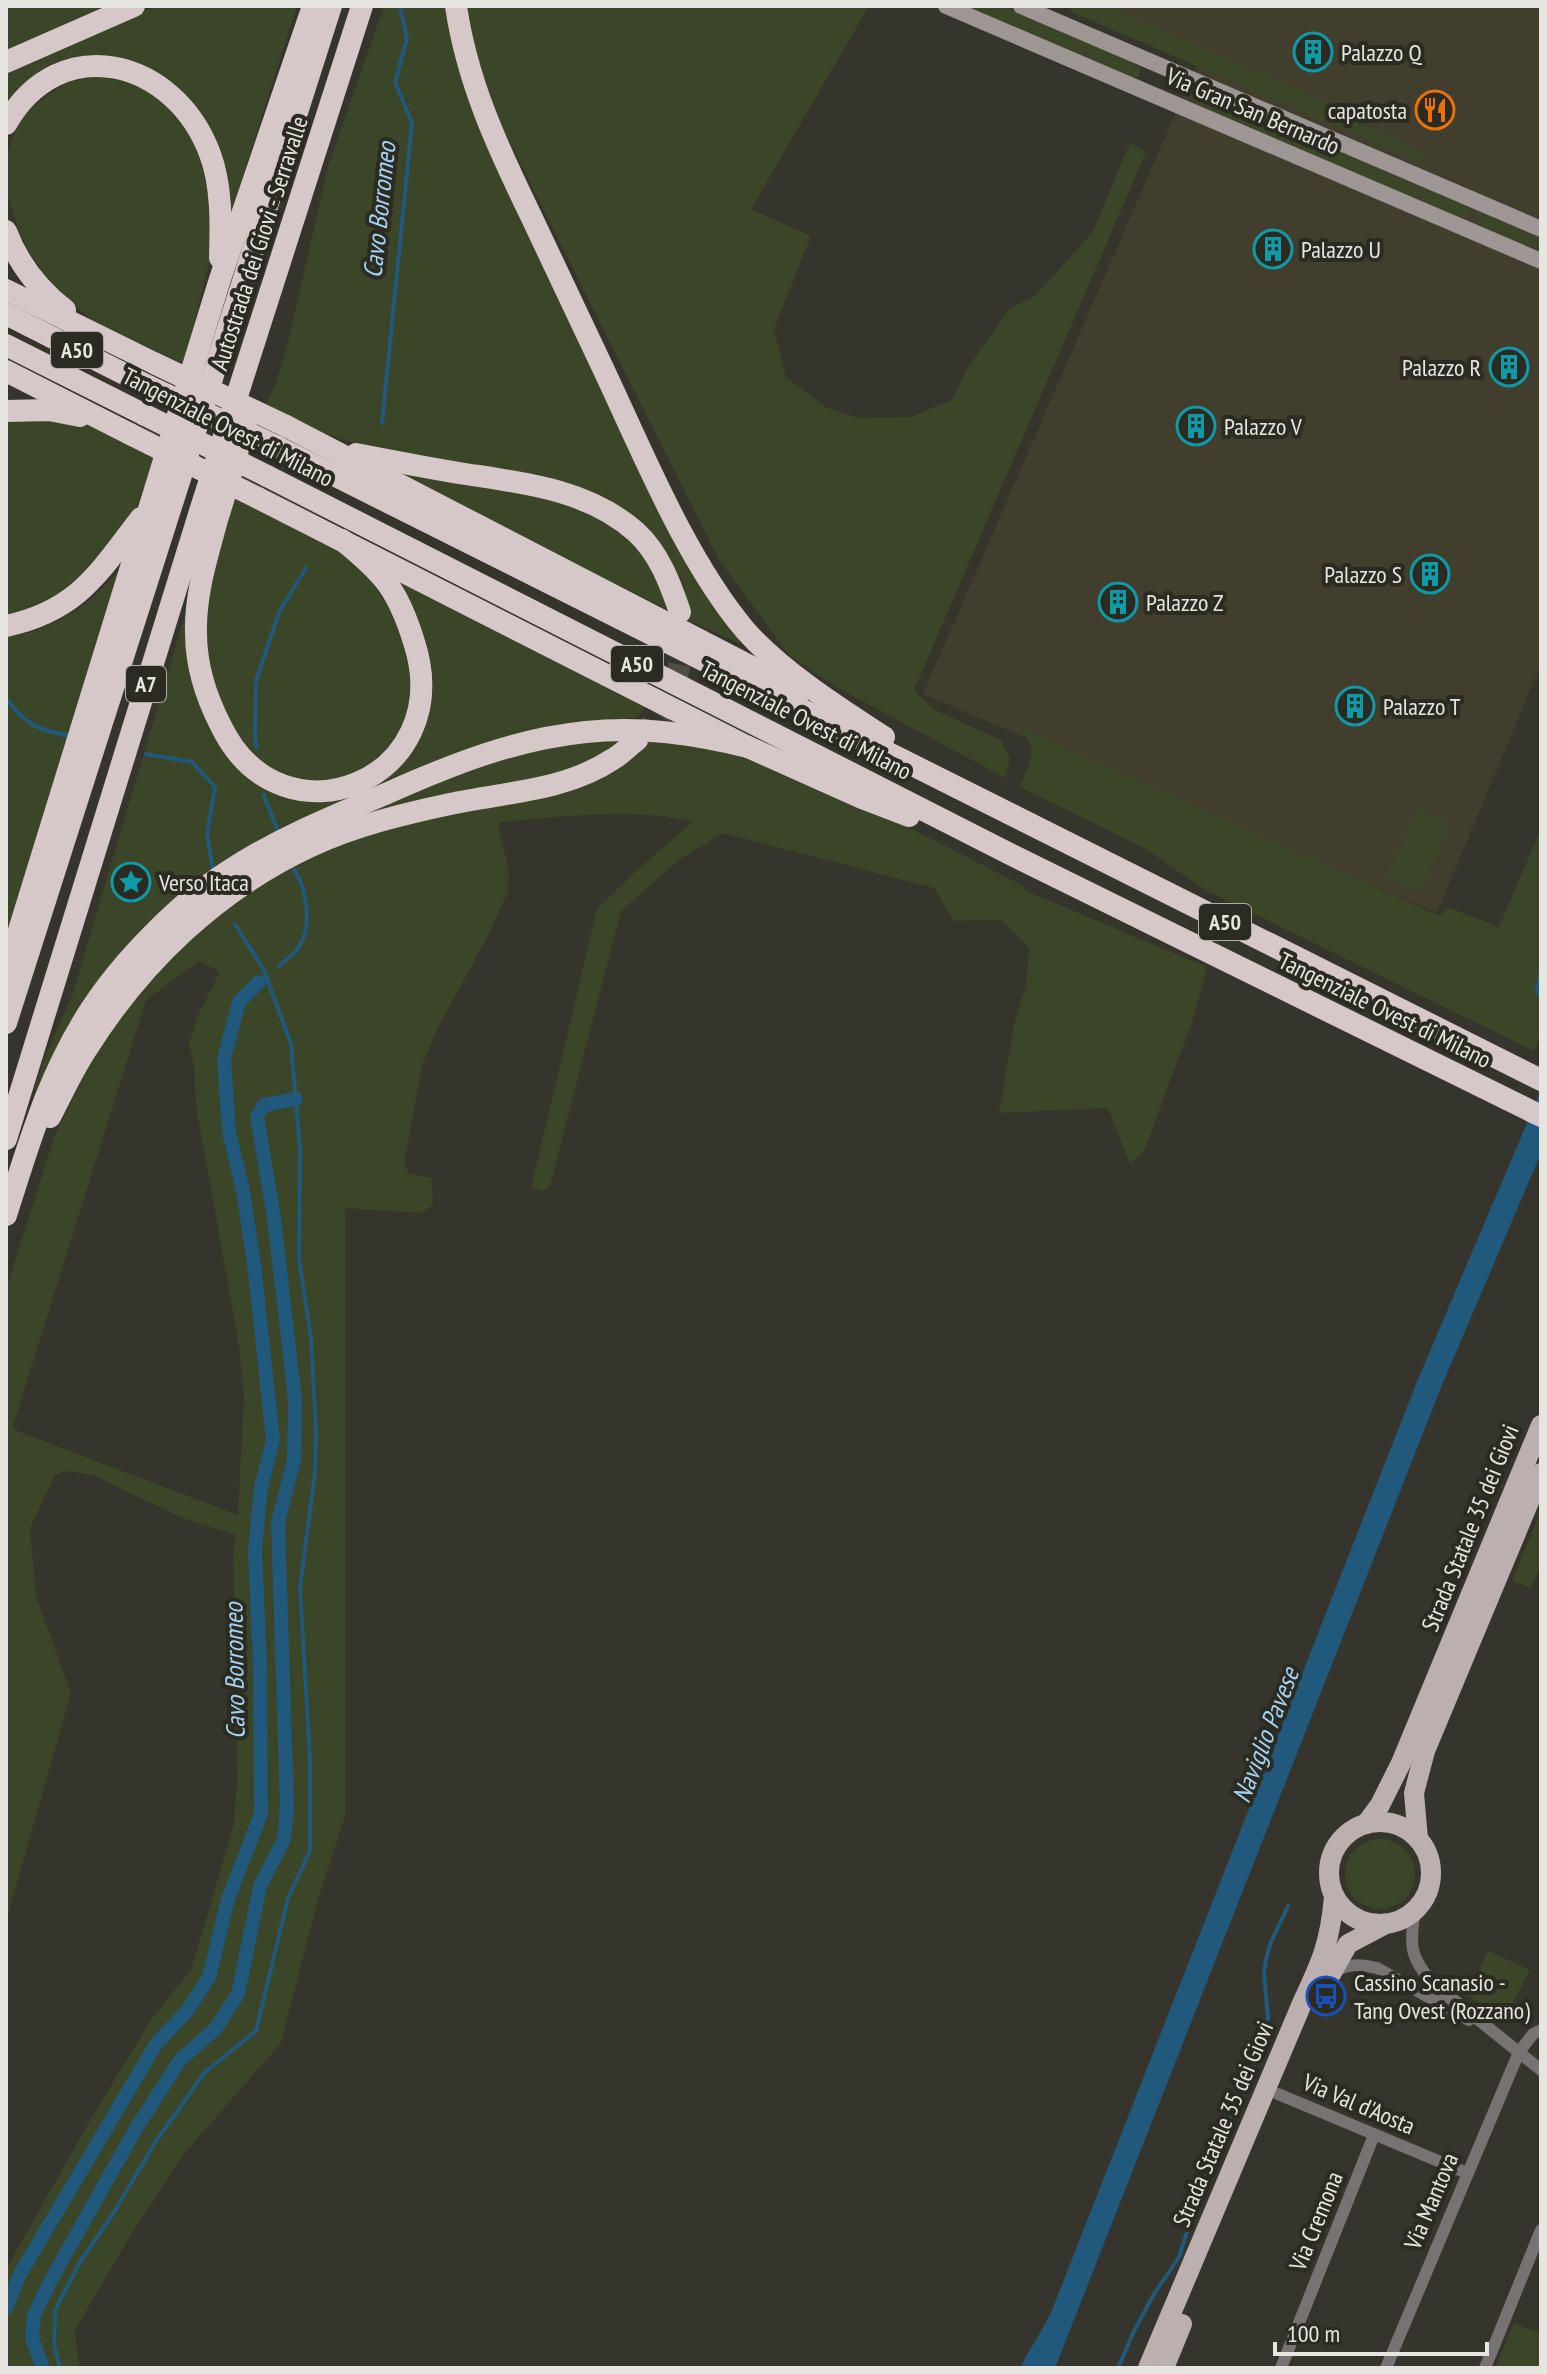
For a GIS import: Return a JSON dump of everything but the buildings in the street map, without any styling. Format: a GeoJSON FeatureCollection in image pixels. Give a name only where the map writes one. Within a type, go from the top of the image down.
{"type":"FeatureCollection","features":[{"type":"Feature","properties":{"kind":"highway"},"geometry":{"type":"LineString","coordinates":[[6,62],[134,6]]}},
{"type":"Feature","properties":{"kind":"highway","name":"A7"},"geometry":{"type":"LineString","coordinates":[[6,973],[220,279],[313,6]]}},
{"type":"Feature","properties":{"kind":"highway","name":"Autostrada dei Giovi - Serravalle"},"geometry":{"type":"LineString","coordinates":[[6,1023],[331,6]]}},
{"type":"Feature","properties":{"kind":"highway","name":"Autostrada dei Giovi - Serravalle"},"geometry":{"type":"LineString","coordinates":[[6,1139],[111,795],[362,6]]}},
{"type":"Feature","properties":{"kind":"highway"},"geometry":{"type":"LineString","coordinates":[[456,6],[472,81],[498,147],[660,487],[723,601],[768,655],[961,789]]}},
{"type":"Feature","properties":{"kind":"highway"},"geometry":{"type":"LineString","coordinates":[[6,124],[18,105],[39,86],[79,69],[121,69],[149,78],[164,88],[184,108],[211,155],[218,191],[220,279]]}},
{"type":"Feature","properties":{"kind":"highway"},"geometry":{"type":"LineString","coordinates":[[6,231],[28,274],[50,298],[94,333]]}},
{"type":"Feature","properties":{"kind":"highway"},"geometry":{"type":"LineString","coordinates":[[290,232],[272,331],[203,572],[195,635],[204,684],[232,747],[243,760],[270,779],[305,790],[353,785],[383,768],[404,746],[420,708],[421,667],[401,607],[374,566],[342,540]]}},
{"type":"Feature","properties":{"kind":"highway"},"geometry":{"type":"LineString","coordinates":[[6,290],[156,364],[282,437],[333,450],[532,485],[589,502],[637,533],[653,551],[680,612]]}},
{"type":"Feature","properties":{"kind":"highway","name":"Tangenziale Ovest di Milano"},"geometry":{"type":"LineString","coordinates":[[6,314],[148,386],[282,437],[961,789],[1541,1080]]}},
{"type":"Feature","properties":{"kind":"highway","name":"Tangenziale Ovest di Milano"},"geometry":{"type":"LineString","coordinates":[[6,345],[1008,853],[1541,1116]]}},
{"type":"Feature","properties":{"kind":"highway"},"geometry":{"type":"LineString","coordinates":[[6,371],[748,747],[862,798],[1008,853]]}},
{"type":"Feature","properties":{"kind":"highway"},"geometry":{"type":"LineString","coordinates":[[6,411],[49,410],[73,414],[122,430]]}},
{"type":"Feature","properties":{"kind":"highway"},"geometry":{"type":"LineString","coordinates":[[333,450],[865,725]]}},
{"type":"Feature","properties":{"kind":"highway"},"geometry":{"type":"LineString","coordinates":[[6,626],[42,617],[80,593],[150,508]]}},
{"type":"Feature","properties":{"kind":"highway"},"geometry":{"type":"LineString","coordinates":[[6,1218],[42,1103],[65,1053],[92,1007],[148,939],[225,873],[270,846],[316,824],[435,772],[513,745],[587,732],[630,730],[674,732],[748,747]]}},
{"type":"Feature","properties":{"kind":"highway"},"geometry":{"type":"LineString","coordinates":[[6,1218],[50,1118],[86,1050],[109,1015],[170,944],[236,889],[311,845],[358,828],[452,803],[564,781],[613,759],[637,740]]}},
{"type":"Feature","properties":{"kind":"main road","name":"Via Gran San Bernardo"},"geometry":{"type":"LineString","coordinates":[[946,6],[1541,261]]}},
{"type":"Feature","properties":{"kind":"main road","name":"Via Gran San Bernardo"},"geometry":{"type":"LineString","coordinates":[[1021,6],[1541,229]]}},
{"type":"Feature","properties":{"kind":"main road","name":"Strada Statale 35 dei Giovi"},"geometry":{"type":"LineString","coordinates":[[1366,1824],[1380,1805],[1401,1763],[1541,1425]]}},
{"type":"Feature","properties":{"kind":"main road","name":"Strada Statale 35 dei Giovi"},"geometry":{"type":"LineString","coordinates":[[1418,1839],[1414,1793],[1418,1772],[1541,1473]]}},
{"type":"Feature","properties":{"kind":"main road"},"geometry":{"type":"LineString","coordinates":[[1516,1532],[1541,1481]]}},
{"type":"Feature","properties":{"kind":"main road"},"geometry":{"type":"LineString","coordinates":[[1380,1822],[1394,1824],[1418,1839],[1426,1852],[1430,1884],[1415,1911],[1384,1925],[1355,1918],[1343,1909],[1334,1897],[1329,1880],[1330,1861],[1337,1845],[1350,1832],[1366,1824],[1380,1822]]}},
{"type":"Feature","properties":{"kind":"main road","name":"Strada Statale 35 dei Giovi"},"geometry":{"type":"LineString","coordinates":[[1148,2368],[1322,1961],[1331,1932],[1334,1897]]}},
{"type":"Feature","properties":{"kind":"main road","name":"Strada Statale 35 dei Giovi"},"geometry":{"type":"LineString","coordinates":[[1164,2368],[1325,1984],[1348,1944],[1384,1925]]}},
{"type":"Feature","properties":{"kind":"street"},"geometry":{"type":"LineString","coordinates":[[1415,1911],[1413,1954],[1420,1970],[1541,2070]]}},
{"type":"Feature","properties":{"kind":"street"},"geometry":{"type":"LineString","coordinates":[[1325,1984],[1341,1968],[1360,1964],[1377,1968],[1493,2033]]}},
{"type":"Feature","properties":{"kind":"street"},"geometry":{"type":"LineString","coordinates":[[1519,2052],[1533,2034],[1541,2030]]}},
{"type":"Feature","properties":{"kind":"street","name":"Via Mantova"},"geometry":{"type":"LineString","coordinates":[[1386,2368],[1519,2052]]}},
{"type":"Feature","properties":{"kind":"street","name":"Via Val d'Aosta"},"geometry":{"type":"LineString","coordinates":[[1278,2094],[1467,2173]]}},
{"type":"Feature","properties":{"kind":"street","name":"Via Cremona"},"geometry":{"type":"LineString","coordinates":[[1281,2368],[1374,2135]]}},
{"type":"Feature","properties":{"kind":"street"},"geometry":{"type":"LineString","coordinates":[[1485,2368],[1541,2230]]}},
{"type":"Feature","properties":{"kind":"shaded area"},"geometry":{"type":"Polygon","coordinates":[[[1062,6],[1541,6],[1541,664],[1437,913],[923,694],[1196,66],[1062,6]]]}},
{"type":"Feature","properties":{"kind":"green space"},"geometry":{"type":"Polygon","coordinates":[[[6,6],[112,6],[6,51],[6,6]]]}},
{"type":"Feature","properties":{"kind":"green space"},"geometry":{"type":"Polygon","coordinates":[[[156,6],[297,6],[231,214],[208,130],[103,61],[6,113],[6,71],[156,6]]]}},
{"type":"Feature","properties":{"kind":"green space"},"geometry":{"type":"Polygon","coordinates":[[[384,6],[448,6],[451,29],[742,639],[740,644],[686,619],[629,514],[354,443],[264,407],[274,388],[287,347],[328,166],[384,6]]]}},
{"type":"Feature","properties":{"kind":"green space"},"geometry":{"type":"Polygon","coordinates":[[[467,6],[869,6],[751,209],[811,236],[774,329],[786,377],[826,407],[858,418],[910,417],[952,400],[967,369],[1010,308],[1036,295],[1092,233],[1130,143],[1146,152],[914,690],[935,710],[1001,740],[1010,759],[1005,778],[836,687],[789,655],[718,558],[497,117],[476,52],[467,6]]]}},
{"type":"Feature","properties":{"kind":"green space"},"geometry":{"type":"Polygon","coordinates":[[[964,6],[1002,6],[1126,59],[1140,68],[1139,76],[1134,79],[964,6]]]}},
{"type":"Feature","properties":{"kind":"green space"},"geometry":{"type":"Polygon","coordinates":[[[1074,6],[1106,6],[1329,103],[1342,109],[1340,115],[1425,152],[1422,163],[1071,12],[1074,6]]]}},
{"type":"Feature","properties":{"kind":"green space"},"geometry":{"type":"Polygon","coordinates":[[[98,77],[133,83],[166,102],[188,128],[200,158],[213,216],[211,256],[184,364],[92,321],[47,278],[18,229],[6,190],[6,157],[18,122],[38,102],[67,82],[98,77]]]}},
{"type":"Feature","properties":{"kind":"green space"},"geometry":{"type":"Polygon","coordinates":[[[1200,94],[1469,207],[1464,219],[1194,105],[1194,98],[1200,94]]]}},
{"type":"Feature","properties":{"kind":"green space"},"geometry":{"type":"Polygon","coordinates":[[[1480,211],[1541,237],[1541,252],[1475,223],[1480,211]]]}},
{"type":"Feature","properties":{"kind":"green space"},"geometry":{"type":"Polygon","coordinates":[[[6,420],[90,423],[157,454],[129,526],[113,547],[53,602],[6,616],[6,420]]]}},
{"type":"Feature","properties":{"kind":"green space"},"geometry":{"type":"Polygon","coordinates":[[[394,473],[527,493],[589,511],[625,533],[640,549],[654,571],[668,610],[394,473]]]}},
{"type":"Feature","properties":{"kind":"green space"},"geometry":{"type":"Polygon","coordinates":[[[234,496],[336,546],[363,571],[396,617],[416,682],[400,738],[358,774],[324,782],[295,777],[271,768],[252,755],[224,715],[208,661],[205,617],[207,596],[234,496]]]}},
{"type":"Feature","properties":{"kind":"green space"},"geometry":{"type":"Polygon","coordinates":[[[117,571],[120,573],[6,940],[6,637],[36,630],[68,615],[96,594],[117,571]]]}},
{"type":"Feature","properties":{"kind":"green space"},"geometry":{"type":"Polygon","coordinates":[[[394,575],[650,701],[637,718],[564,723],[502,737],[430,763],[299,822],[68,1028],[34,1090],[72,996],[187,608],[205,712],[210,727],[233,764],[249,778],[273,790],[303,798],[332,799],[359,793],[383,780],[403,762],[419,740],[429,713],[433,682],[429,654],[420,627],[394,575]]]}},
{"type":"Feature","properties":{"kind":"green space"},"geometry":{"type":"Polygon","coordinates":[[[1022,729],[1440,916],[1447,907],[1499,927],[1541,829],[1541,1033],[1534,1051],[1205,890],[1146,849],[1020,787],[1032,748],[1022,729]]]}},
{"type":"Feature","properties":{"kind":"green space"},"geometry":{"type":"Polygon","coordinates":[[[627,738],[610,751],[563,772],[375,810],[374,806],[527,745],[627,738]]]}},
{"type":"Feature","properties":{"kind":"green space"},"geometry":{"type":"Polygon","coordinates":[[[647,741],[726,747],[819,782],[1022,885],[1026,891],[1207,967],[1194,1016],[1145,1149],[1130,1164],[1108,1108],[999,1113],[1015,1020],[1026,986],[1029,948],[1002,920],[954,921],[934,888],[723,833],[680,859],[621,911],[550,1186],[543,1191],[531,1188],[597,909],[693,821],[621,814],[500,822],[498,826],[509,872],[508,892],[489,934],[437,1029],[422,1066],[404,1164],[409,1174],[432,1178],[433,1205],[421,1213],[345,1208],[345,1816],[317,1903],[281,2043],[183,2155],[132,2233],[75,2330],[79,2368],[6,2368],[6,2269],[152,2018],[191,1970],[234,1824],[237,1780],[233,1551],[236,1535],[180,1517],[93,1475],[67,1471],[55,1475],[30,1528],[36,1596],[71,1693],[6,1921],[6,1289],[55,1135],[105,1032],[199,927],[287,867],[366,833],[562,790],[647,741]],[[199,961],[146,1000],[12,1429],[238,1515],[244,1395],[239,1346],[196,1105],[194,1064],[189,1045],[197,1018],[220,972],[199,961]]]}},
{"type":"Feature","properties":{"kind":"green space"},"geometry":{"type":"Polygon","coordinates":[[[1417,809],[1450,823],[1421,892],[1385,878],[1417,809]]]}},
{"type":"Feature","properties":{"kind":"green space"},"geometry":{"type":"Polygon","coordinates":[[[1541,1511],[1541,1565],[1531,1588],[1512,1581],[1541,1511]]]}},
{"type":"Feature","properties":{"kind":"green space"},"geometry":{"type":"Polygon","coordinates":[[[1380,1839],[1405,1849],[1415,1874],[1405,1899],[1380,1909],[1355,1899],[1345,1874],[1355,1849],[1380,1839]]]}},
{"type":"Feature","properties":{"kind":"green space"},"geometry":{"type":"Polygon","coordinates":[[[1488,1951],[1530,1970],[1503,2022],[1468,1995],[1488,1951]]]}},
{"type":"Feature","properties":{"kind":"green space"},"geometry":{"type":"Polygon","coordinates":[[[1514,2323],[1541,2334],[1541,2368],[1495,2368],[1514,2323]]]}},
{"type":"Feature","properties":{"kind":"water"},"geometry":{"type":"Polygon","coordinates":[[[1541,1090],[1541,1153],[1440,1390],[1055,2368],[1020,2368],[1052,2310],[1416,1384],[1541,1090]]]}},
{"type":"Feature","properties":{"kind":"waterway","name":"Cavo Borromeo"},"geometry":{"type":"LineString","coordinates":[[382,423],[412,123],[395,82],[407,39],[400,6]]}},
{"type":"Feature","properties":{"kind":"waterway","name":"Cavo Borromeo"},"geometry":{"type":"LineString","coordinates":[[257,748],[256,681],[280,610],[306,568]]}},
{"type":"Feature","properties":{"kind":"waterway"},"geometry":{"type":"LineString","coordinates":[[6,698],[33,725],[70,736]]}},
{"type":"Feature","properties":{"kind":"waterway"},"geometry":{"type":"LineString","coordinates":[[146,754],[192,762],[215,787],[207,834],[213,870]]}},
{"type":"Feature","properties":{"kind":"waterway","name":"Cavo Borromeo"},"geometry":{"type":"LineString","coordinates":[[263,794],[279,833]]}},
{"type":"Feature","properties":{"kind":"waterway","name":"Cavo Borromeo"},"geometry":{"type":"LineString","coordinates":[[279,966],[298,948],[306,930],[305,897],[294,869]]}},
{"type":"Feature","properties":{"kind":"waterway"},"geometry":{"type":"LineString","coordinates":[[60,2368],[54,2346],[55,2310],[80,2262],[156,2141],[205,2072],[256,2031],[288,1898],[310,1851],[310,1760],[300,1587],[315,1473],[316,1430],[311,1338],[299,1259],[300,1149],[291,1044],[263,968],[235,924]]}},
{"type":"Feature","properties":{"kind":"waterway"},"geometry":{"type":"LineString","coordinates":[[1541,972],[1537,990],[1541,997]]}},
{"type":"Feature","properties":{"kind":"waterway","name":"Cavo Borromeo"},"geometry":{"type":"LineString","coordinates":[[6,2308],[19,2276],[156,2044],[187,2011],[209,1977],[228,1899],[261,1814],[260,1664],[255,1551],[261,1487],[273,1440],[254,1264],[243,1191],[229,1132],[224,1059],[239,1002],[259,982]]}},
{"type":"Feature","properties":{"kind":"waterway"},"geometry":{"type":"LineString","coordinates":[[43,2368],[32,2338],[34,2315],[135,2130],[180,2060],[216,2028],[238,1994],[260,1886],[284,1839],[287,1807],[278,1522],[294,1460],[295,1400],[274,1218],[257,1117],[264,1105],[296,1099]]}},
{"type":"Feature","properties":{"kind":"waterway"},"geometry":{"type":"LineString","coordinates":[[1118,2368],[1154,2294],[1179,2257],[1199,2194],[1258,2056],[1268,2017],[1264,1973],[1266,1959],[1288,1906]]}},
{"type":"Feature","properties":{"kind":"tunnel"},"geometry":{"type":"LineString","coordinates":[[637,740],[657,717],[671,691],[680,663],[681,633]]}},
{"type":"Feature","properties":{"kind":"place","name":"Palazzo Q"},"geometry":{"type":"Point","coordinates":[1313,52]}},
{"type":"Feature","properties":{"kind":"place","name":"capatosta"},"geometry":{"type":"Point","coordinates":[1435,110]}},
{"type":"Feature","properties":{"kind":"place","name":"Palazzo U"},"geometry":{"type":"Point","coordinates":[1273,249]}},
{"type":"Feature","properties":{"kind":"place","name":"Palazzo R"},"geometry":{"type":"Point","coordinates":[1509,367]}},
{"type":"Feature","properties":{"kind":"place","name":"Palazzo V"},"geometry":{"type":"Point","coordinates":[1196,426]}},
{"type":"Feature","properties":{"kind":"place","name":"Palazzo S"},"geometry":{"type":"Point","coordinates":[1430,574]}},
{"type":"Feature","properties":{"kind":"place","name":"Palazzo Z"},"geometry":{"type":"Point","coordinates":[1118,602]}},
{"type":"Feature","properties":{"kind":"place","name":"Palazzo T"},"geometry":{"type":"Point","coordinates":[1355,706]}},
{"type":"Feature","properties":{"kind":"place","name":"Verso Itaca"},"geometry":{"type":"Point","coordinates":[131,882]}},
{"type":"Feature","properties":{"kind":"place","name":"Cassino Scanasio - Tang Ovest (Rozzano)"},"geometry":{"type":"Point","coordinates":[1326,1996]}},
{"type":"Feature","properties":{"kind":"water label","name":"Naviglio Pavese"},"geometry":{"type":"Point","coordinates":[1265,1735]}}]}
